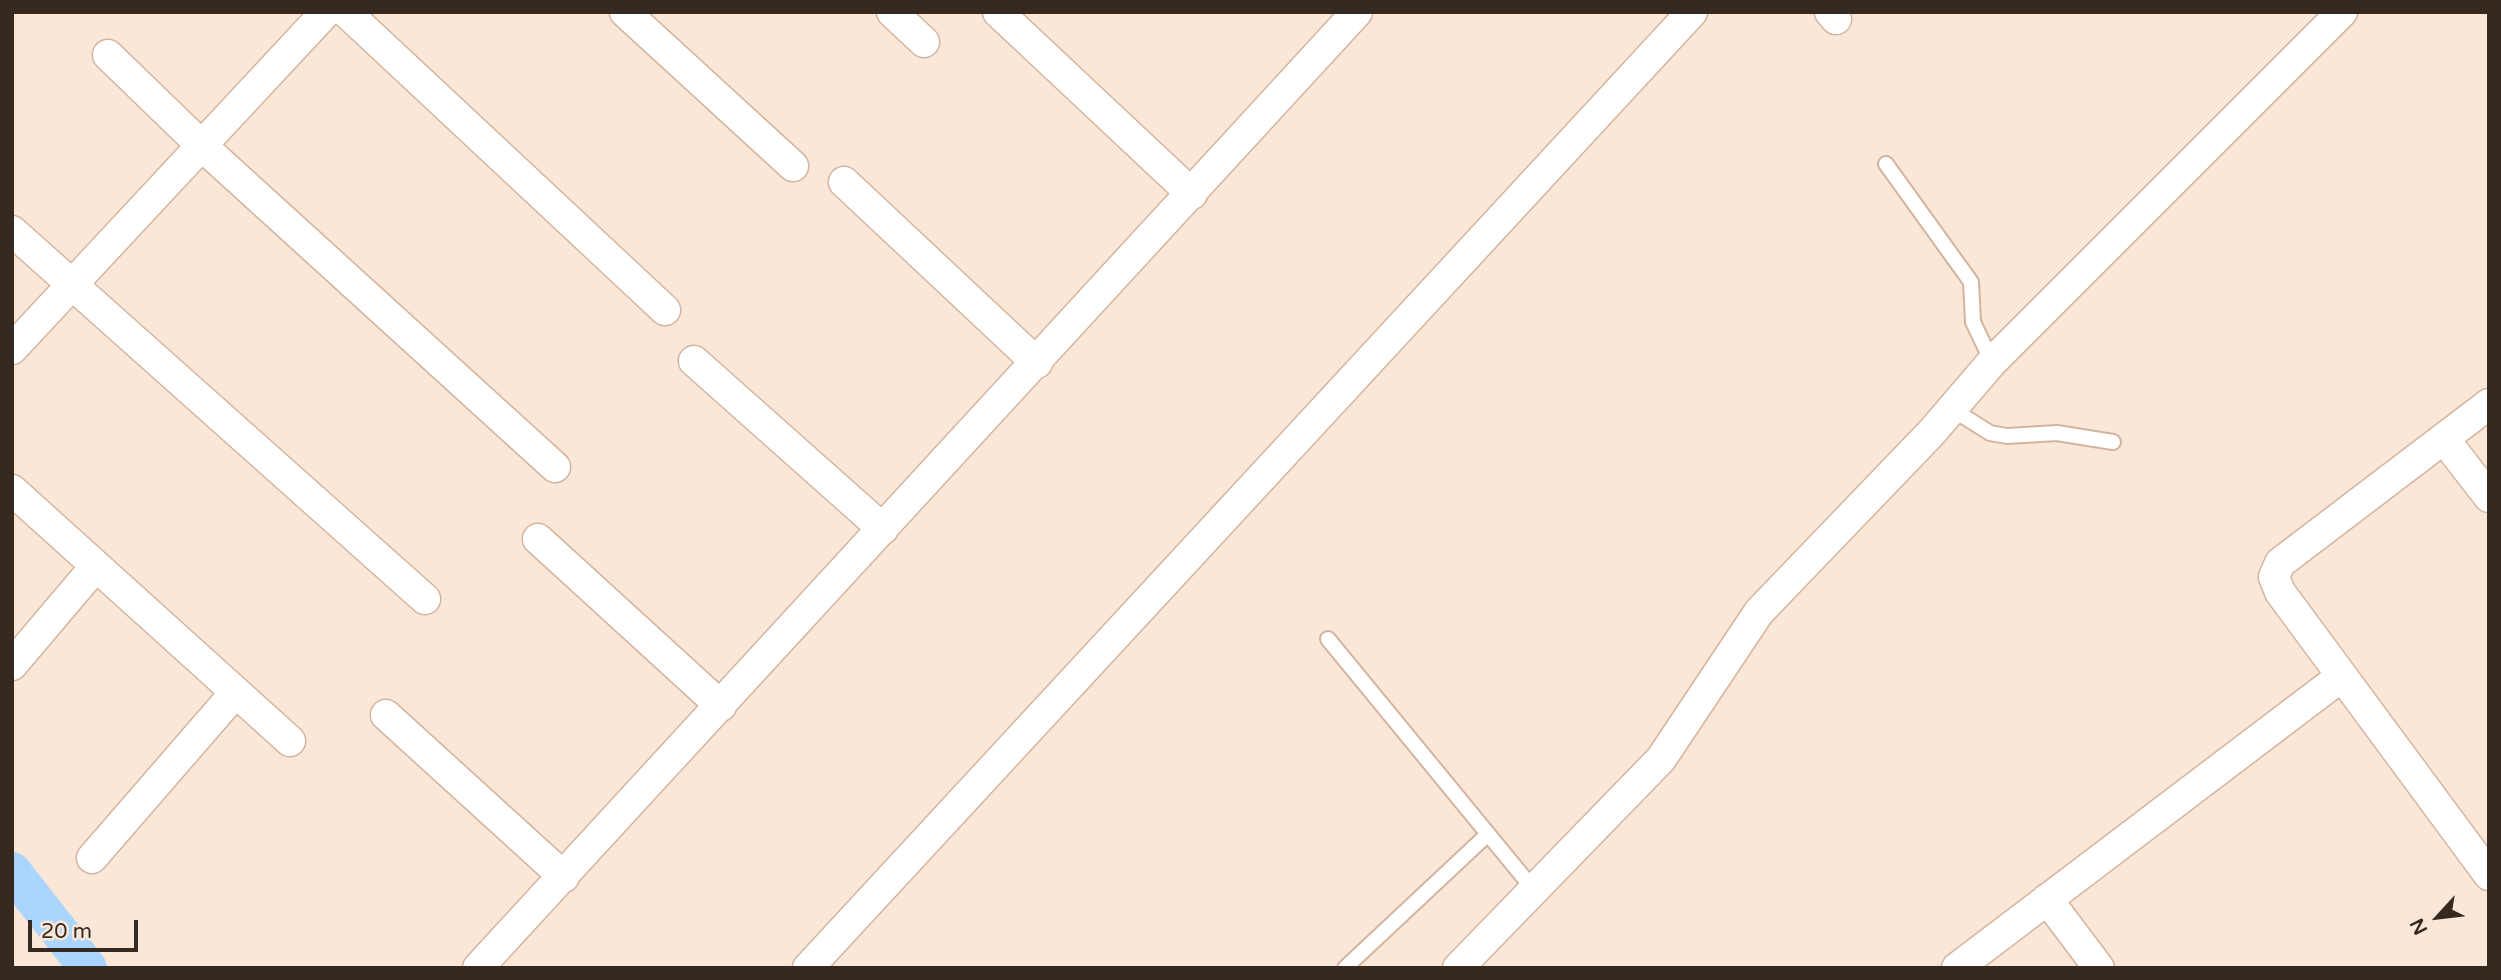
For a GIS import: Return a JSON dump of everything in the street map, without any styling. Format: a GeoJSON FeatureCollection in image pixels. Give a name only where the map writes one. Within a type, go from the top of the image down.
{"type":"FeatureCollection","features":[{"type":"Feature","properties":{"kind":"street"},"geometry":{"type":"LineString","coordinates":[[12,349],[75,286],[201,145],[326,12]]}},
{"type":"Feature","properties":{"kind":"street"},"geometry":{"type":"LineString","coordinates":[[346,12],[665,310]]}},
{"type":"Feature","properties":{"kind":"street"},"geometry":{"type":"LineString","coordinates":[[625,12],[793,166]]}},
{"type":"Feature","properties":{"kind":"street"},"geometry":{"type":"LineString","coordinates":[[892,12],[925,43]]}},
{"type":"Feature","properties":{"kind":"street"},"geometry":{"type":"LineString","coordinates":[[998,12],[1192,194]]}},
{"type":"Feature","properties":{"kind":"street"},"geometry":{"type":"LineString","coordinates":[[478,968],[1357,12]]}},
{"type":"Feature","properties":{"kind":"street"},"geometry":{"type":"LineString","coordinates":[[808,968],[1692,12]]}},
{"type":"Feature","properties":{"kind":"street"},"geometry":{"type":"LineString","coordinates":[[1458,968],[1661,759],[1759,612],[1952,409],[1992,362],[2342,12]]}},
{"type":"Feature","properties":{"kind":"street"},"geometry":{"type":"LineString","coordinates":[[108,55],[201,145],[555,467]]}},
{"type":"Feature","properties":{"kind":"street"},"geometry":{"type":"LineString","coordinates":[[844,182],[1037,363]]}},
{"type":"Feature","properties":{"kind":"street"},"geometry":{"type":"LineString","coordinates":[[12,230],[425,599]]}},
{"type":"Feature","properties":{"kind":"street"},"geometry":{"type":"LineString","coordinates":[[694,360],[883,530]]}},
{"type":"Feature","properties":{"kind":"street"},"geometry":{"type":"LineString","coordinates":[[2489,404],[2280,563],[2274,577],[2280,592],[2489,875]]}},
{"type":"Feature","properties":{"kind":"street"},"geometry":{"type":"LineString","coordinates":[[2444,439],[2489,497]]}},
{"type":"Feature","properties":{"kind":"street"},"geometry":{"type":"LineString","coordinates":[[12,490],[290,741]]}},
{"type":"Feature","properties":{"kind":"street"},"geometry":{"type":"LineString","coordinates":[[538,540],[721,706]]}},
{"type":"Feature","properties":{"kind":"street"},"geometry":{"type":"LineString","coordinates":[[12,666],[95,567]]}},
{"type":"Feature","properties":{"kind":"street"},"geometry":{"type":"LineString","coordinates":[[1957,968],[2342,676]]}},
{"type":"Feature","properties":{"kind":"street"},"geometry":{"type":"LineString","coordinates":[[92,858],[235,693]]}},
{"type":"Feature","properties":{"kind":"street"},"geometry":{"type":"LineString","coordinates":[[386,715],[564,877]]}},
{"type":"Feature","properties":{"kind":"street"},"geometry":{"type":"LineString","coordinates":[[2048,899],[2099,968]]}},
{"type":"Feature","properties":{"kind":"lane"},"geometry":{"type":"LineString","coordinates":[[1886,164],[1971,282],[1973,323],[1992,362]]}},
{"type":"Feature","properties":{"kind":"lane"},"geometry":{"type":"LineString","coordinates":[[1952,409],[1990,433],[2007,436],[2057,433],[2113,442]]}},
{"type":"Feature","properties":{"kind":"lane"},"geometry":{"type":"LineString","coordinates":[[1328,639],[1534,890]]}},
{"type":"Feature","properties":{"kind":"lane"},"geometry":{"type":"LineString","coordinates":[[1345,968],[1488,834]]}},
{"type":"Feature","properties":{"kind":"waterway"},"geometry":{"type":"LineString","coordinates":[[12,871],[88,968]]}}]}
